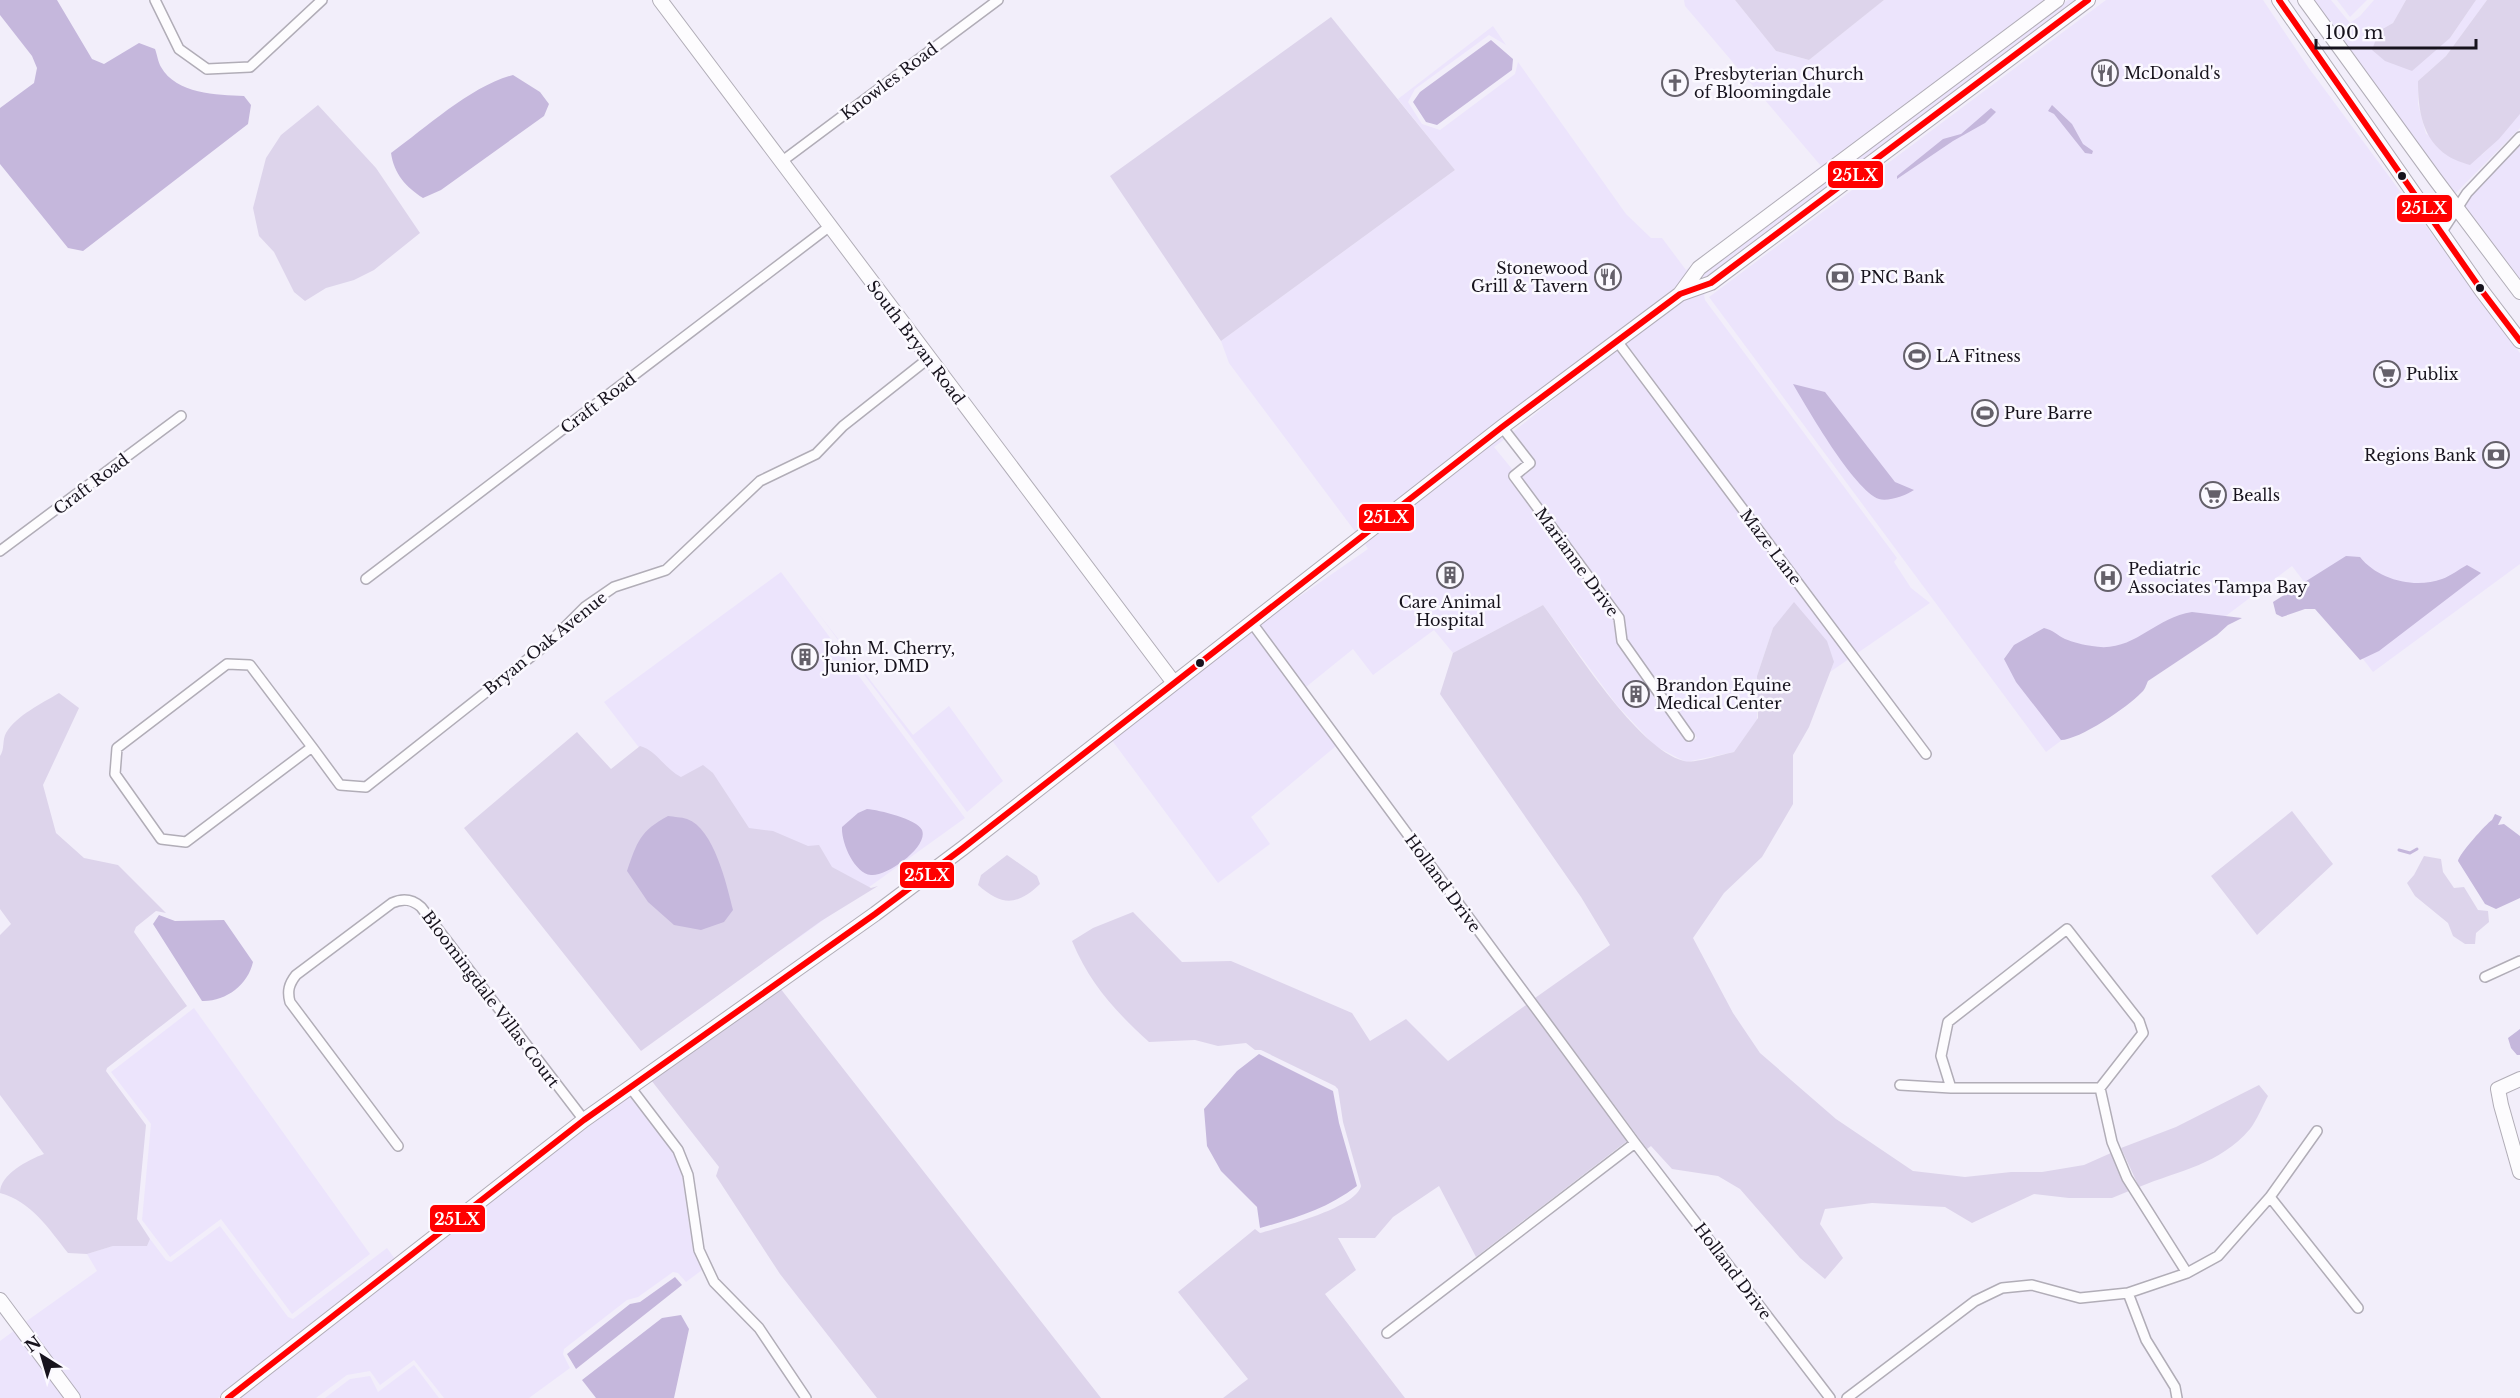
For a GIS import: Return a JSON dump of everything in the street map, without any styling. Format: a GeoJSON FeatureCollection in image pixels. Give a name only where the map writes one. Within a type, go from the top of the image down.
{"type":"FeatureCollection","features":[{"type":"Feature","properties":{"kind":"main road","name":"South Bryan Road"},"geometry":{"type":"LineString","coordinates":[[660,0],[1174,683]]}},
{"type":"Feature","properties":{"kind":"main road"},"geometry":{"type":"LineString","coordinates":[[228,1398],[584,1120],[875,914],[1502,427],[1680,294],[1699,268],[2057,0]]}},
{"type":"Feature","properties":{"kind":"main road"},"geometry":{"type":"LineString","coordinates":[[1680,294],[1711,283],[2088,0]]}},
{"type":"Feature","properties":{"kind":"main road"},"geometry":{"type":"LineString","coordinates":[[2279,0],[2441,233],[2520,341]]}},
{"type":"Feature","properties":{"kind":"main road"},"geometry":{"type":"LineString","coordinates":[[2305,0],[2520,292]]}},
{"type":"Feature","properties":{"kind":"main road"},"geometry":{"type":"LineString","coordinates":[[2520,1079],[2498,1089],[2500,1105],[2520,1172]]}},
{"type":"Feature","properties":{"kind":"main road"},"geometry":{"type":"LineString","coordinates":[[0,1300],[73,1398]]}},
{"type":"Feature","properties":{"kind":"street"},"geometry":{"type":"LineString","coordinates":[[156,0],[179,49],[207,69],[250,68],[322,0]]}},
{"type":"Feature","properties":{"kind":"street","name":"Knowles Road"},"geometry":{"type":"LineString","coordinates":[[781,162],[998,0]]}},
{"type":"Feature","properties":{"kind":"street"},"geometry":{"type":"LineString","coordinates":[[2441,233],[2467,193],[2520,137]]}},
{"type":"Feature","properties":{"kind":"street","name":"Craft Road"},"geometry":{"type":"LineString","coordinates":[[366,579],[830,226]]}},
{"type":"Feature","properties":{"kind":"street","name":"Maze Lane"},"geometry":{"type":"LineString","coordinates":[[1617,341],[1926,754]]}},
{"type":"Feature","properties":{"kind":"street","name":"Bryan Oak Avenue"},"geometry":{"type":"LineString","coordinates":[[312,747],[186,842],[161,839],[115,774],[117,748],[227,664],[250,665],[312,747],[340,785],[366,787],[552,640],[585,607],[614,587],[666,570],[760,481],[816,454],[843,426],[929,358]]}},
{"type":"Feature","properties":{"kind":"street","name":"Craft Road"},"geometry":{"type":"LineString","coordinates":[[0,551],[181,416]]}},
{"type":"Feature","properties":{"kind":"street","name":"Marianne Drive"},"geometry":{"type":"LineString","coordinates":[[1502,427],[1530,463],[1514,476],[1619,618],[1622,641],[1689,736]]}},
{"type":"Feature","properties":{"kind":"street","name":"Holland Drive"},"geometry":{"type":"LineString","coordinates":[[1252,622],[1635,1143],[1830,1398]]}},
{"type":"Feature","properties":{"kind":"street","name":"Bloomingdale Villas Court"},"geometry":{"type":"LineString","coordinates":[[398,1146],[290,1002],[288,988],[296,975],[399,900],[415,902],[421,907],[584,1120]]}},
{"type":"Feature","properties":{"kind":"street"},"geometry":{"type":"LineString","coordinates":[[1951,1088],[1941,1056],[1948,1022],[2067,929],[2139,1021],[2143,1033],[2100,1088]]}},
{"type":"Feature","properties":{"kind":"street"},"geometry":{"type":"LineString","coordinates":[[2485,977],[2520,962]]}},
{"type":"Feature","properties":{"kind":"street"},"geometry":{"type":"LineString","coordinates":[[1900,1085],[1951,1088],[2100,1088]]}},
{"type":"Feature","properties":{"kind":"street"},"geometry":{"type":"LineString","coordinates":[[630,1087],[678,1150],[688,1175],[699,1250],[714,1282],[759,1328],[806,1398]]}},
{"type":"Feature","properties":{"kind":"street"},"geometry":{"type":"LineString","coordinates":[[2100,1088],[2112,1142],[2127,1178],[2187,1273]]}},
{"type":"Feature","properties":{"kind":"street"},"geometry":{"type":"LineString","coordinates":[[1847,1398],[1975,1301],[2002,1288],[2032,1285],[2080,1298],[2128,1293],[2187,1273],[2218,1256],[2270,1197],[2317,1131]]}},
{"type":"Feature","properties":{"kind":"street"},"geometry":{"type":"LineString","coordinates":[[1387,1333],[1635,1143]]}},
{"type":"Feature","properties":{"kind":"street"},"geometry":{"type":"LineString","coordinates":[[2270,1197],[2358,1308]]}},
{"type":"Feature","properties":{"kind":"street"},"geometry":{"type":"LineString","coordinates":[[2128,1293],[2146,1340],[2175,1387],[2177,1398]]}},
{"type":"Feature","properties":{"kind":"shaded area"},"geometry":{"type":"Polygon","coordinates":[[[0,0],[57,0],[92,59],[104,64],[139,43],[155,49],[161,67],[176,83],[210,94],[244,96],[251,105],[248,124],[83,251],[68,248],[0,164],[0,108],[34,83],[37,68],[32,56],[0,15],[0,0]]]}},
{"type":"Feature","properties":{"kind":"shaded area"},"geometry":{"type":"Polygon","coordinates":[[[1684,0],[1735,0],[1776,51],[1809,60],[1884,0],[2047,0],[1357,534],[1229,363],[1221,341],[1455,170],[1398,99],[1493,26],[1506,45],[1489,35],[1415,89],[1408,102],[1422,124],[1440,130],[1515,74],[1518,62],[1626,214],[1651,238],[1662,238],[1686,270],[1821,166],[1685,6],[1684,0]]]}},
{"type":"Feature","properties":{"kind":"shaded area"},"geometry":{"type":"Polygon","coordinates":[[[1735,0],[1884,0],[1809,60],[1776,51],[1735,0]]]}},
{"type":"Feature","properties":{"kind":"shaded area"},"geometry":{"type":"Polygon","coordinates":[[[2068,0],[2078,0],[1707,278],[1697,281],[1703,273],[2068,0]]]}},
{"type":"Feature","properties":{"kind":"shaded area"},"geometry":{"type":"Polygon","coordinates":[[[2106,0],[2263,0],[2308,67],[2520,353],[2520,564],[2373,672],[2292,566],[2046,752],[1709,297],[2106,0]]]}},
{"type":"Feature","properties":{"kind":"shaded area"},"geometry":{"type":"Polygon","coordinates":[[[2312,0],[2331,0],[2350,23],[2360,16],[2374,0],[2406,0],[2393,23],[2379,31],[2450,38],[2476,0],[2487,0],[2446,56],[2418,81],[2418,104],[2426,134],[2482,155],[2520,114],[2520,128],[2450,199],[2312,0]]]}},
{"type":"Feature","properties":{"kind":"shaded area"},"geometry":{"type":"Polygon","coordinates":[[[2337,0],[2367,0],[2350,17],[2337,0]]]}},
{"type":"Feature","properties":{"kind":"shaded area"},"geometry":{"type":"Polygon","coordinates":[[[2406,0],[2476,0],[2450,38],[2412,71],[2385,61],[2372,50],[2379,31],[2393,23],[2406,0]]]}},
{"type":"Feature","properties":{"kind":"shaded area"},"geometry":{"type":"Polygon","coordinates":[[[2487,0],[2520,0],[2520,114],[2499,139],[2470,165],[2448,156],[2432,141],[2423,123],[2418,81],[2446,56],[2487,0]]]}},
{"type":"Feature","properties":{"kind":"shaded area"},"geometry":{"type":"Polygon","coordinates":[[[1331,17],[1455,170],[1221,341],[1110,176],[1331,17]]]}},
{"type":"Feature","properties":{"kind":"shaded area"},"geometry":{"type":"Polygon","coordinates":[[[1491,40],[1513,59],[1512,70],[1437,125],[1426,122],[1413,102],[1420,92],[1491,40]]]}},
{"type":"Feature","properties":{"kind":"shaded area"},"geometry":{"type":"Polygon","coordinates":[[[513,75],[540,92],[549,104],[544,116],[441,190],[423,198],[411,189],[398,174],[391,153],[465,98],[497,80],[513,75]]]}},
{"type":"Feature","properties":{"kind":"shaded area"},"geometry":{"type":"Polygon","coordinates":[[[318,105],[376,168],[420,233],[374,270],[354,280],[326,288],[305,301],[294,292],[274,252],[259,236],[253,208],[266,158],[281,135],[318,105]]]}},
{"type":"Feature","properties":{"kind":"shaded area"},"geometry":{"type":"Polygon","coordinates":[[[2052,105],[2072,124],[2083,144],[2093,151],[2092,154],[2085,153],[2054,114],[2048,111],[2052,105]]]}},
{"type":"Feature","properties":{"kind":"shaded area"},"geometry":{"type":"Polygon","coordinates":[[[1991,108],[1996,112],[1985,123],[1953,141],[1897,179],[1897,176],[1943,139],[1961,134],[1991,108]]]}},
{"type":"Feature","properties":{"kind":"shaded area"},"geometry":{"type":"Polygon","coordinates":[[[2520,146],[2520,293],[2458,209],[2520,146]]]}},
{"type":"Feature","properties":{"kind":"shaded area"},"geometry":{"type":"Polygon","coordinates":[[[1709,290],[1704,295],[1705,300],[1897,558],[1894,562],[1911,588],[1930,603],[1830,672],[1834,662],[1773,628],[1757,676],[1757,720],[1734,752],[1686,762],[1655,746],[1616,704],[1543,605],[1453,653],[1434,630],[1373,675],[1353,649],[1306,687],[1260,624],[1368,549],[1365,544],[1502,435],[1505,439],[1494,447],[1512,469],[1509,479],[1613,620],[1617,644],[1688,743],[1697,738],[1627,639],[1623,615],[1522,477],[1534,468],[1535,460],[1513,432],[1616,349],[1644,385],[1652,378],[1625,342],[1684,299],[1709,290]]]}},
{"type":"Feature","properties":{"kind":"shaded area"},"geometry":{"type":"Polygon","coordinates":[[[1793,384],[1825,392],[1895,482],[1914,490],[1887,500],[1879,499],[1869,492],[1844,465],[1793,384]]]}},
{"type":"Feature","properties":{"kind":"shaded area"},"geometry":{"type":"Polygon","coordinates":[[[2346,556],[2360,557],[2377,572],[2409,582],[2431,582],[2442,579],[2467,565],[2481,573],[2379,651],[2360,660],[2315,609],[2305,609],[2282,617],[2276,614],[2273,602],[2346,556]]]}},
{"type":"Feature","properties":{"kind":"shaded area"},"geometry":{"type":"Polygon","coordinates":[[[781,572],[965,818],[790,944],[604,702],[781,572]]]}},
{"type":"Feature","properties":{"kind":"shaded area"},"geometry":{"type":"Polygon","coordinates":[[[1794,602],[1827,641],[1834,662],[1809,727],[1793,755],[1793,804],[1762,857],[1724,893],[1693,938],[1733,1013],[1760,1053],[1836,1119],[1913,1171],[1965,1177],[2011,1172],[2042,1172],[2084,1165],[2111,1153],[2129,1191],[2112,1198],[2069,1198],[2034,1194],[1972,1223],[1945,1207],[1872,1203],[1825,1209],[1820,1224],[1843,1258],[1825,1279],[1800,1258],[1740,1189],[1718,1176],[1672,1169],[1651,1146],[1647,1149],[1535,998],[1610,945],[1581,897],[1440,694],[1453,653],[1543,605],[1607,694],[1646,737],[1666,752],[1689,762],[1734,752],[1758,718],[1757,676],[1773,628],[1794,602]]]}},
{"type":"Feature","properties":{"kind":"shaded area"},"geometry":{"type":"Polygon","coordinates":[[[2192,612],[2242,618],[2228,625],[2217,635],[2148,681],[2135,699],[2115,714],[2069,739],[2061,740],[2016,682],[2004,659],[2014,645],[2044,628],[2071,641],[2089,646],[2106,647],[2119,645],[2166,621],[2192,612]]]}},
{"type":"Feature","properties":{"kind":"shaded area"},"geometry":{"type":"Polygon","coordinates":[[[818,613],[913,735],[949,706],[1003,781],[967,812],[818,613]]]}},
{"type":"Feature","properties":{"kind":"shaded area"},"geometry":{"type":"Polygon","coordinates":[[[1251,631],[1336,746],[1251,817],[1270,844],[1218,883],[1111,739],[1251,631]]]}},
{"type":"Feature","properties":{"kind":"shaded area"},"geometry":{"type":"Polygon","coordinates":[[[59,693],[79,708],[43,785],[56,833],[84,858],[118,865],[166,913],[156,911],[136,927],[134,932],[187,1006],[106,1071],[146,1125],[137,1219],[150,1239],[147,1246],[113,1246],[87,1254],[68,1253],[30,1209],[21,1202],[0,1193],[1,1186],[10,1174],[23,1164],[44,1154],[0,1095],[0,935],[11,924],[0,909],[0,756],[6,733],[16,721],[59,693]]]}},
{"type":"Feature","properties":{"kind":"shaded area"},"geometry":{"type":"Polygon","coordinates":[[[577,732],[611,769],[640,746],[651,751],[681,777],[703,765],[713,773],[749,828],[773,831],[808,846],[819,845],[832,867],[871,888],[878,886],[821,921],[641,1051],[464,828],[577,732]]]}},
{"type":"Feature","properties":{"kind":"shaded area"},"geometry":{"type":"Polygon","coordinates":[[[867,809],[906,819],[922,830],[919,844],[905,860],[886,871],[871,875],[859,869],[854,863],[846,848],[842,833],[842,827],[858,813],[867,809]]]}},
{"type":"Feature","properties":{"kind":"shaded area"},"geometry":{"type":"Polygon","coordinates":[[[2292,811],[2333,864],[2257,935],[2211,876],[2292,811]]]}},
{"type":"Feature","properties":{"kind":"shaded area"},"geometry":{"type":"Polygon","coordinates":[[[2495,814],[2502,817],[2498,825],[2504,824],[2520,836],[2520,898],[2496,909],[2485,904],[2458,861],[2495,814]]]}},
{"type":"Feature","properties":{"kind":"shaded area"},"geometry":{"type":"Polygon","coordinates":[[[668,816],[687,819],[705,834],[712,845],[723,873],[733,910],[724,922],[701,930],[674,925],[648,902],[627,871],[645,832],[668,816]]]}},
{"type":"Feature","properties":{"kind":"shaded area"},"geometry":{"type":"Polygon","coordinates":[[[1007,855],[1037,876],[1040,884],[1017,900],[1002,900],[978,885],[981,875],[1007,855]]]}},
{"type":"Feature","properties":{"kind":"shaded area"},"geometry":{"type":"Polygon","coordinates":[[[2424,856],[2441,859],[2443,872],[2454,888],[2464,887],[2478,910],[2488,911],[2489,922],[2476,933],[2475,944],[2465,944],[2453,936],[2448,923],[2415,896],[2407,883],[2424,856]]]}},
{"type":"Feature","properties":{"kind":"shaded area"},"geometry":{"type":"Polygon","coordinates":[[[1133,912],[1182,962],[1231,961],[1352,1013],[1370,1041],[1406,1019],[1448,1061],[1526,1005],[1627,1141],[1476,1257],[1439,1186],[1393,1217],[1375,1238],[1338,1238],[1356,1270],[1325,1294],[1405,1398],[1223,1398],[1248,1379],[1178,1292],[1255,1229],[1260,1233],[1316,1216],[1346,1202],[1356,1194],[1361,1186],[1343,1122],[1338,1089],[1335,1086],[1261,1050],[1255,1050],[1246,1043],[1218,1046],[1195,1040],[1149,1042],[1104,996],[1087,971],[1072,941],[1093,928],[1133,912]]]}},
{"type":"Feature","properties":{"kind":"shaded area"},"geometry":{"type":"Polygon","coordinates":[[[159,915],[175,921],[224,920],[253,962],[241,985],[219,999],[202,1001],[153,924],[159,915]]]}},
{"type":"Feature","properties":{"kind":"shaded area"},"geometry":{"type":"Polygon","coordinates":[[[780,988],[1101,1398],[877,1398],[780,1274],[716,1176],[719,1167],[651,1080],[780,988]]]}},
{"type":"Feature","properties":{"kind":"shaded area"},"geometry":{"type":"Polygon","coordinates":[[[194,1008],[370,1254],[292,1314],[221,1219],[170,1257],[142,1220],[151,1124],[111,1072],[194,1008]]]}},
{"type":"Feature","properties":{"kind":"shaded area"},"geometry":{"type":"Polygon","coordinates":[[[2520,1029],[2520,1055],[2517,1055],[2511,1048],[2508,1038],[2520,1029]]]}},
{"type":"Feature","properties":{"kind":"shaded area"},"geometry":{"type":"Polygon","coordinates":[[[1259,1054],[1333,1091],[1339,1123],[1357,1186],[1322,1207],[1260,1228],[1257,1207],[1221,1171],[1207,1146],[1204,1109],[1237,1071],[1259,1054]]]}},
{"type":"Feature","properties":{"kind":"shaded area"},"geometry":{"type":"Polygon","coordinates":[[[2259,1085],[2268,1096],[2253,1125],[2238,1141],[2212,1159],[2139,1187],[2121,1148],[2176,1127],[2259,1085]]]}},
{"type":"Feature","properties":{"kind":"shaded area"},"geometry":{"type":"Polygon","coordinates":[[[629,1096],[673,1152],[682,1176],[693,1251],[702,1270],[686,1282],[678,1273],[673,1272],[638,1297],[627,1300],[564,1349],[563,1354],[570,1368],[529,1398],[444,1398],[414,1360],[380,1385],[370,1371],[347,1375],[316,1398],[238,1398],[440,1239],[629,1096]]]}},
{"type":"Feature","properties":{"kind":"shaded area"},"geometry":{"type":"Polygon","coordinates":[[[220,1226],[288,1317],[293,1319],[387,1248],[395,1259],[218,1398],[80,1398],[24,1323],[97,1271],[87,1254],[113,1246],[147,1246],[150,1239],[166,1260],[171,1262],[220,1226]]]}},
{"type":"Feature","properties":{"kind":"shaded area"},"geometry":{"type":"Polygon","coordinates":[[[675,1277],[682,1285],[576,1369],[567,1354],[630,1304],[640,1302],[675,1277]]]}},
{"type":"Feature","properties":{"kind":"shaded area"},"geometry":{"type":"Polygon","coordinates":[[[681,1315],[689,1329],[674,1398],[596,1398],[582,1380],[662,1318],[681,1315]]]}},
{"type":"Feature","properties":{"kind":"shaded area"},"geometry":{"type":"Polygon","coordinates":[[[15,1330],[66,1398],[0,1398],[0,1341],[15,1330]]]}},
{"type":"Feature","properties":{"kind":"shaded area"},"geometry":{"type":"Polygon","coordinates":[[[414,1365],[439,1398],[325,1398],[350,1379],[370,1376],[378,1392],[414,1365]]]}},
{"type":"Feature","properties":{"kind":"waterway"},"geometry":{"type":"LineString","coordinates":[[2399,850],[2410,853],[2417,849]]}},
{"type":"Feature","properties":{"kind":"transit line","name":"25LX"},"geometry":{"type":"LineString","coordinates":[[228,1398],[584,1120],[875,914],[963,848],[1502,427],[1680,294],[1711,283],[2088,0]]}},
{"type":"Feature","properties":{"kind":"transit line","name":"25LX"},"geometry":{"type":"LineString","coordinates":[[2279,0],[2482,291],[2520,341]]}},
{"type":"Feature","properties":{"kind":"place","name":"McDonald's"},"geometry":{"type":"Point","coordinates":[2105,73]}},
{"type":"Feature","properties":{"kind":"place","name":"Presbyterian Church of Bloomingdale"},"geometry":{"type":"Point","coordinates":[1675,83]}},
{"type":"Feature","properties":{"kind":"place","name":"Stonewood Grill & Tavern"},"geometry":{"type":"Point","coordinates":[1608,277]}},
{"type":"Feature","properties":{"kind":"place","name":"PNC Bank"},"geometry":{"type":"Point","coordinates":[1840,277]}},
{"type":"Feature","properties":{"kind":"place","name":"LA Fitness"},"geometry":{"type":"Point","coordinates":[1917,356]}},
{"type":"Feature","properties":{"kind":"place","name":"Publix"},"geometry":{"type":"Point","coordinates":[2387,374]}},
{"type":"Feature","properties":{"kind":"place","name":"Pure Barre"},"geometry":{"type":"Point","coordinates":[1985,413]}},
{"type":"Feature","properties":{"kind":"place","name":"Regions Bank"},"geometry":{"type":"Point","coordinates":[2496,455]}},
{"type":"Feature","properties":{"kind":"place","name":"Bealls"},"geometry":{"type":"Point","coordinates":[2213,495]}},
{"type":"Feature","properties":{"kind":"place","name":"Care Animal Hospital"},"geometry":{"type":"Point","coordinates":[1450,575]}},
{"type":"Feature","properties":{"kind":"place","name":"Pediatric Associates Tampa Bay"},"geometry":{"type":"Point","coordinates":[2108,578]}},
{"type":"Feature","properties":{"kind":"place","name":"John M. Cherry, Junior, DMD"},"geometry":{"type":"Point","coordinates":[805,657]}},
{"type":"Feature","properties":{"kind":"place","name":"Brandon Equine Medical Center"},"geometry":{"type":"Point","coordinates":[1636,694]}}]}
